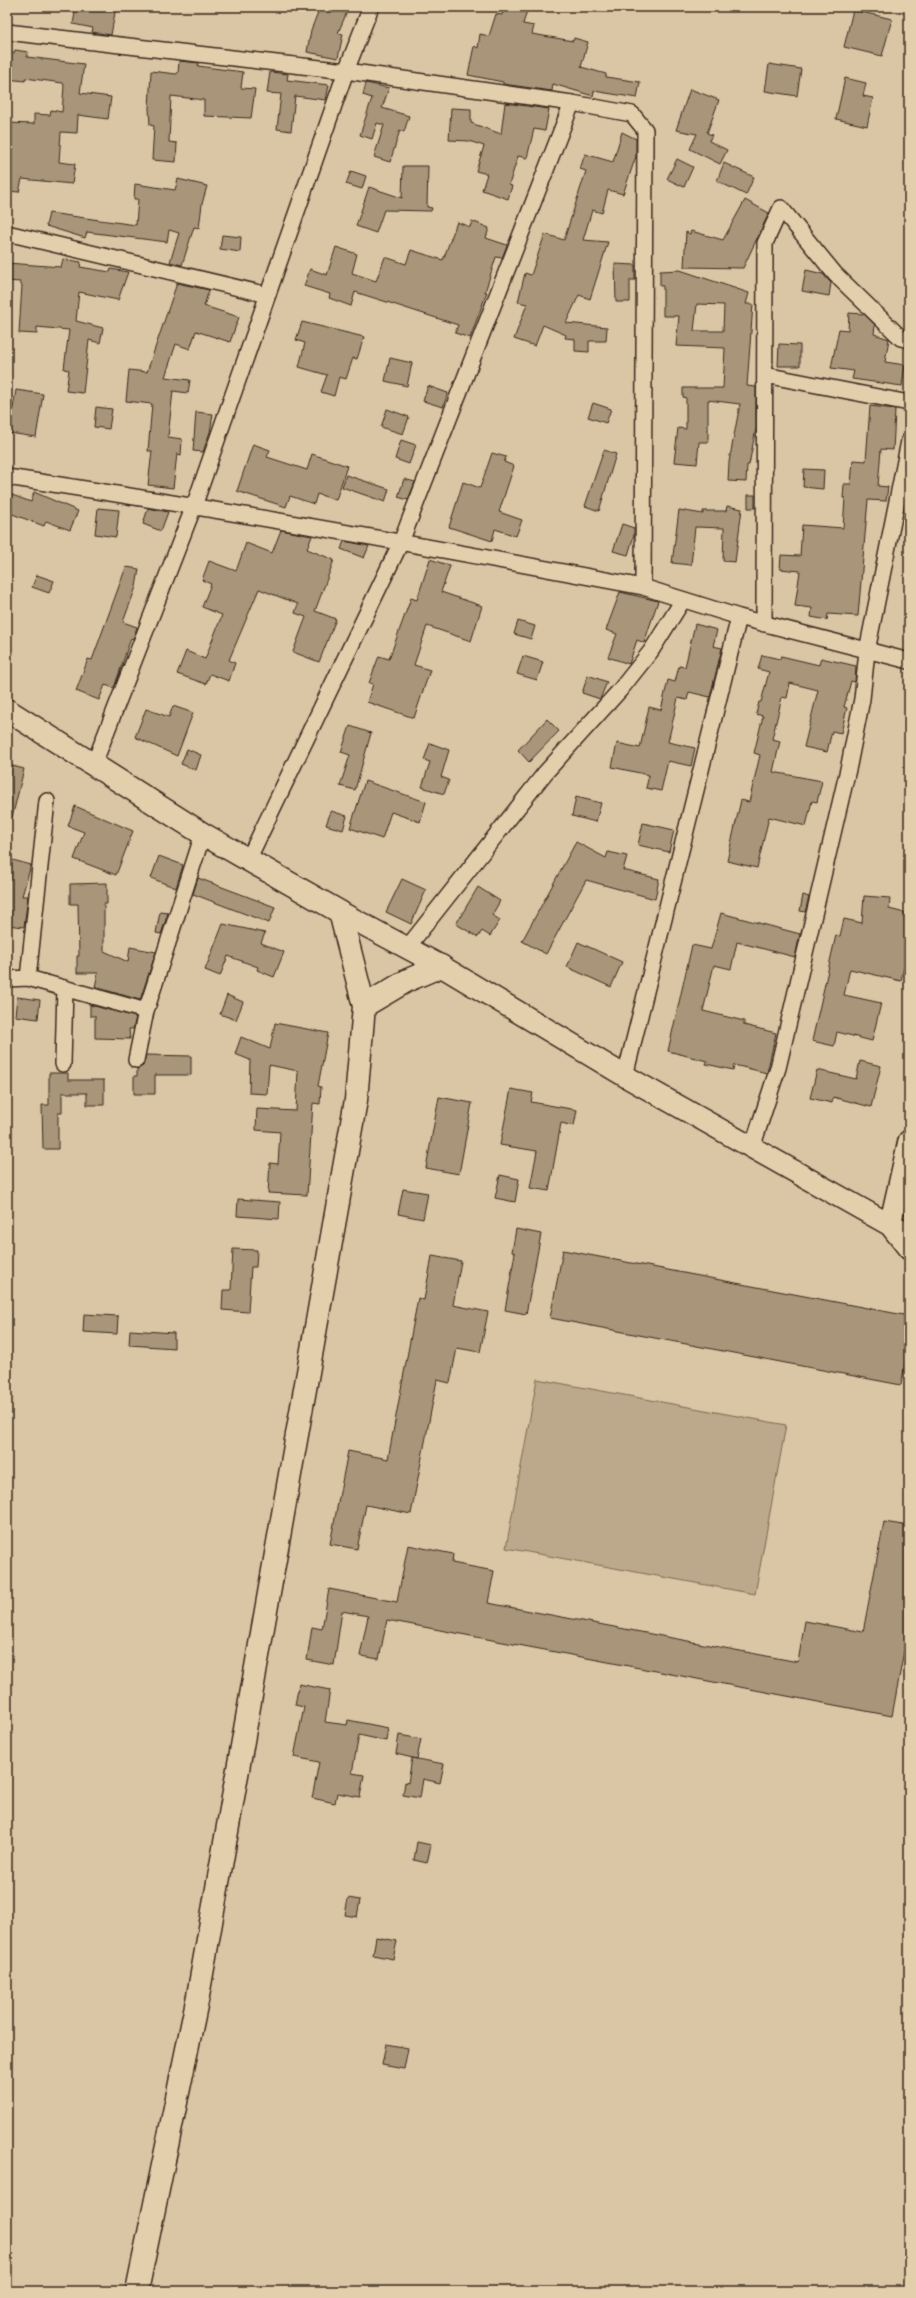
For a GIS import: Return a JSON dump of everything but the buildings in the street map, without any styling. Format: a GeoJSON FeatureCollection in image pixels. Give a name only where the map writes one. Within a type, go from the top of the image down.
{"type":"FeatureCollection","features":[{"type":"Feature","properties":{"kind":"main road"},"geometry":{"type":"LineString","coordinates":[[7,710],[203,834],[340,912],[364,1006],[356,1100],[204,1965],[137,2291]]}},
{"type":"Feature","properties":{"kind":"main road"},"geometry":{"type":"LineString","coordinates":[[364,1006],[408,980],[441,966]]}},
{"type":"Feature","properties":{"kind":"street"},"geometry":{"type":"LineString","coordinates":[[94,764],[194,506],[346,71],[371,7]]}},
{"type":"Feature","properties":{"kind":"street"},"geometry":{"type":"LineString","coordinates":[[7,32],[346,71],[572,103],[632,114],[645,130],[643,587]]}},
{"type":"Feature","properties":{"kind":"street"},"geometry":{"type":"LineString","coordinates":[[248,860],[401,542],[572,103]]}},
{"type":"Feature","properties":{"kind":"street"},"geometry":{"type":"LineString","coordinates":[[764,624],[765,243],[781,208],[835,274],[901,338],[909,340]]}},
{"type":"Feature","properties":{"kind":"street"},"geometry":{"type":"LineString","coordinates":[[7,233],[268,295]]}},
{"type":"Feature","properties":{"kind":"street"},"geometry":{"type":"LineString","coordinates":[[765,375],[909,403]]}},
{"type":"Feature","properties":{"kind":"street"},"geometry":{"type":"LineString","coordinates":[[752,1148],[778,1068],[849,766],[862,699],[867,651],[909,441]]}},
{"type":"Feature","properties":{"kind":"street"},"geometry":{"type":"LineString","coordinates":[[7,477],[194,506],[401,542],[643,587],[764,624],[909,661]]}},
{"type":"Feature","properties":{"kind":"street"},"geometry":{"type":"LineString","coordinates":[[407,948],[545,773],[620,690],[651,651],[683,600]]}},
{"type":"Feature","properties":{"kind":"street"},"geometry":{"type":"LineString","coordinates":[[625,1076],[739,617]]}},
{"type":"Feature","properties":{"kind":"street"},"geometry":{"type":"LineString","coordinates":[[28,978],[47,801]]}},
{"type":"Feature","properties":{"kind":"street"},"geometry":{"type":"LineString","coordinates":[[136,1060],[146,1011],[203,834]]}},
{"type":"Feature","properties":{"kind":"street"},"geometry":{"type":"LineString","coordinates":[[340,912],[441,966],[625,1076],[752,1148],[900,1228]]}},
{"type":"Feature","properties":{"kind":"street"},"geometry":{"type":"LineString","coordinates":[[7,979],[28,978],[146,1011]]}},
{"type":"Feature","properties":{"kind":"street"},"geometry":{"type":"LineString","coordinates":[[63,1064],[65,988]]}},
{"type":"Feature","properties":{"kind":"street"},"geometry":{"type":"LineString","coordinates":[[909,1141],[900,1228],[909,1249]]}},
{"type":"Feature","properties":{"kind":"shaded area"},"geometry":{"type":"Polygon","coordinates":[[[537,1379],[786,1425],[755,1594],[506,1548],[537,1379]]]}}]}
